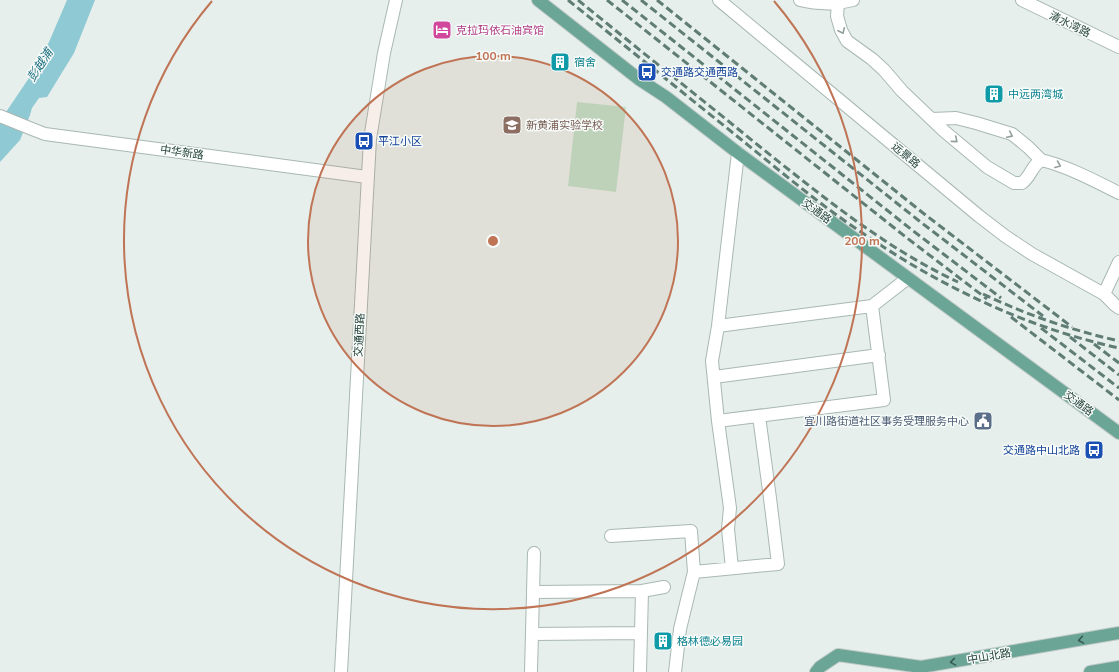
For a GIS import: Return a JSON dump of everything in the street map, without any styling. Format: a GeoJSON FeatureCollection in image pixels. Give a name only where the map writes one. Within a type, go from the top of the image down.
{"type":"FeatureCollection","features":[{"type":"Feature","properties":{"kind":"main road","name":"交通路"},"geometry":{"type":"LineString","coordinates":[[538,0],[640,80],[666,97],[738,153],[1119,433]]}},
{"type":"Feature","properties":{"kind":"main road","name":"中山北路"},"geometry":{"type":"LineString","coordinates":[[816,672],[820,667],[838,655],[921,667],[1119,633]]}},
{"type":"Feature","properties":{"kind":"main road"},"geometry":{"type":"LineString","coordinates":[[1090,672],[1119,667]]}},
{"type":"Feature","properties":{"kind":"street","name":"交通西路"},"geometry":{"type":"LineString","coordinates":[[341,672],[370,139],[384,54],[396,0]]}},
{"type":"Feature","properties":{"kind":"street","name":"远景路"},"geometry":{"type":"LineString","coordinates":[[719,0],[1005,236],[1032,254],[1104,294],[1119,308]]}},
{"type":"Feature","properties":{"kind":"street"},"geometry":{"type":"LineString","coordinates":[[800,0],[830,4],[853,0]]}},
{"type":"Feature","properties":{"kind":"street","name":"清水湾路"},"geometry":{"type":"LineString","coordinates":[[1022,0],[1119,47]]}},
{"type":"Feature","properties":{"kind":"street"},"geometry":{"type":"LineString","coordinates":[[838,3],[837,16],[841,30],[847,41],[878,65],[902,92],[987,167],[1014,183],[1022,183],[1027,179],[1036,164],[1041,160]]}},
{"type":"Feature","properties":{"kind":"street","name":"中华新路"},"geometry":{"type":"LineString","coordinates":[[0,116],[45,134],[367,177]]}},
{"type":"Feature","properties":{"kind":"street"},"geometry":{"type":"LineString","coordinates":[[932,119],[956,118],[1012,134],[1041,160],[1063,167],[1119,193]]}},
{"type":"Feature","properties":{"kind":"street"},"geometry":{"type":"LineString","coordinates":[[732,568],[728,529],[730,508],[718,421],[712,361],[718,326],[738,153]]}},
{"type":"Feature","properties":{"kind":"street"},"geometry":{"type":"LineString","coordinates":[[1104,294],[1119,262]]}},
{"type":"Feature","properties":{"kind":"street"},"geometry":{"type":"LineString","coordinates":[[718,326],[872,306],[908,278]]}},
{"type":"Feature","properties":{"kind":"street","name":"远景路"},"geometry":{"type":"LineString","coordinates":[[1104,294],[1119,295]]}},
{"type":"Feature","properties":{"kind":"street"},"geometry":{"type":"LineString","coordinates":[[718,421],[884,400],[872,306]]}},
{"type":"Feature","properties":{"kind":"street"},"geometry":{"type":"LineString","coordinates":[[714,377],[879,355]]}},
{"type":"Feature","properties":{"kind":"street"},"geometry":{"type":"LineString","coordinates":[[694,572],[778,564],[759,416]]}},
{"type":"Feature","properties":{"kind":"street"},"geometry":{"type":"LineString","coordinates":[[611,536],[691,530],[694,572],[680,629],[675,672]]}},
{"type":"Feature","properties":{"kind":"street"},"geometry":{"type":"LineString","coordinates":[[531,672],[534,553]]}},
{"type":"Feature","properties":{"kind":"street"},"geometry":{"type":"LineString","coordinates":[[533,592],[642,591],[664,587]]}},
{"type":"Feature","properties":{"kind":"street"},"geometry":{"type":"LineString","coordinates":[[640,672],[642,591]]}},
{"type":"Feature","properties":{"kind":"street"},"geometry":{"type":"LineString","coordinates":[[532,634],[641,633]]}},
{"type":"Feature","properties":{"kind":"green space"},"geometry":{"type":"Polygon","coordinates":[[[577,102],[626,107],[616,192],[568,186],[577,102]]]}},
{"type":"Feature","properties":{"kind":"water","name":"彭越浦"},"geometry":{"type":"Polygon","coordinates":[[[67,0],[95,0],[74,53],[47,97],[39,98],[32,108],[20,140],[0,162],[0,121],[29,78],[49,42],[67,0]]]}},
{"type":"Feature","properties":{"kind":"railway"},"geometry":{"type":"LineString","coordinates":[[568,0],[784,175],[848,223],[893,253],[955,288],[1019,317],[1085,340],[1119,348]]}},
{"type":"Feature","properties":{"kind":"railway"},"geometry":{"type":"LineString","coordinates":[[578,0],[830,202],[905,253],[958,282]]}},
{"type":"Feature","properties":{"kind":"railway"},"geometry":{"type":"LineString","coordinates":[[607,0],[907,238],[987,299]]}},
{"type":"Feature","properties":{"kind":"railway"},"geometry":{"type":"LineString","coordinates":[[622,0],[912,230],[1001,298]]}},
{"type":"Feature","properties":{"kind":"railway"},"geometry":{"type":"LineString","coordinates":[[641,0],[918,220],[1043,316]]}},
{"type":"Feature","properties":{"kind":"railway"},"geometry":{"type":"LineString","coordinates":[[657,0],[923,213],[1072,327]]}},
{"type":"Feature","properties":{"kind":"railway"},"geometry":{"type":"LineString","coordinates":[[983,294],[1016,309],[1050,321],[1119,341]]}},
{"type":"Feature","properties":{"kind":"railway"},"geometry":{"type":"LineString","coordinates":[[1011,317],[1119,400]]}},
{"type":"Feature","properties":{"kind":"railway"},"geometry":{"type":"LineString","coordinates":[[1041,328],[1119,388]]}},
{"type":"Feature","properties":{"kind":"railway"},"geometry":{"type":"LineString","coordinates":[[1070,337],[1119,375]]}},
{"type":"Feature","properties":{"kind":"railway"},"geometry":{"type":"LineString","coordinates":[[1094,344],[1119,363]]}},
{"type":"Feature","properties":{"kind":"place","name":"克拉玛依石油宾馆"},"geometry":{"type":"Point","coordinates":[442,30]}},
{"type":"Feature","properties":{"kind":"place","name":"宿舍"},"geometry":{"type":"Point","coordinates":[560,62]}},
{"type":"Feature","properties":{"kind":"place","name":"交通路交通西路"},"geometry":{"type":"Point","coordinates":[647,72]}},
{"type":"Feature","properties":{"kind":"place","name":"中远两湾城"},"geometry":{"type":"Point","coordinates":[994,94]}},
{"type":"Feature","properties":{"kind":"place","name":"新黄浦实验学校"},"geometry":{"type":"Point","coordinates":[512,125]}},
{"type":"Feature","properties":{"kind":"place","name":"平江小区"},"geometry":{"type":"Point","coordinates":[364,141]}},
{"type":"Feature","properties":{"kind":"place","name":"宜川路街道社区事务受理服务中心"},"geometry":{"type":"Point","coordinates":[983,421]}},
{"type":"Feature","properties":{"kind":"place","name":"交通路中山北路"},"geometry":{"type":"Point","coordinates":[1094,450]}},
{"type":"Feature","properties":{"kind":"place","name":"格林德必易园"},"geometry":{"type":"Point","coordinates":[663,641]}}]}
